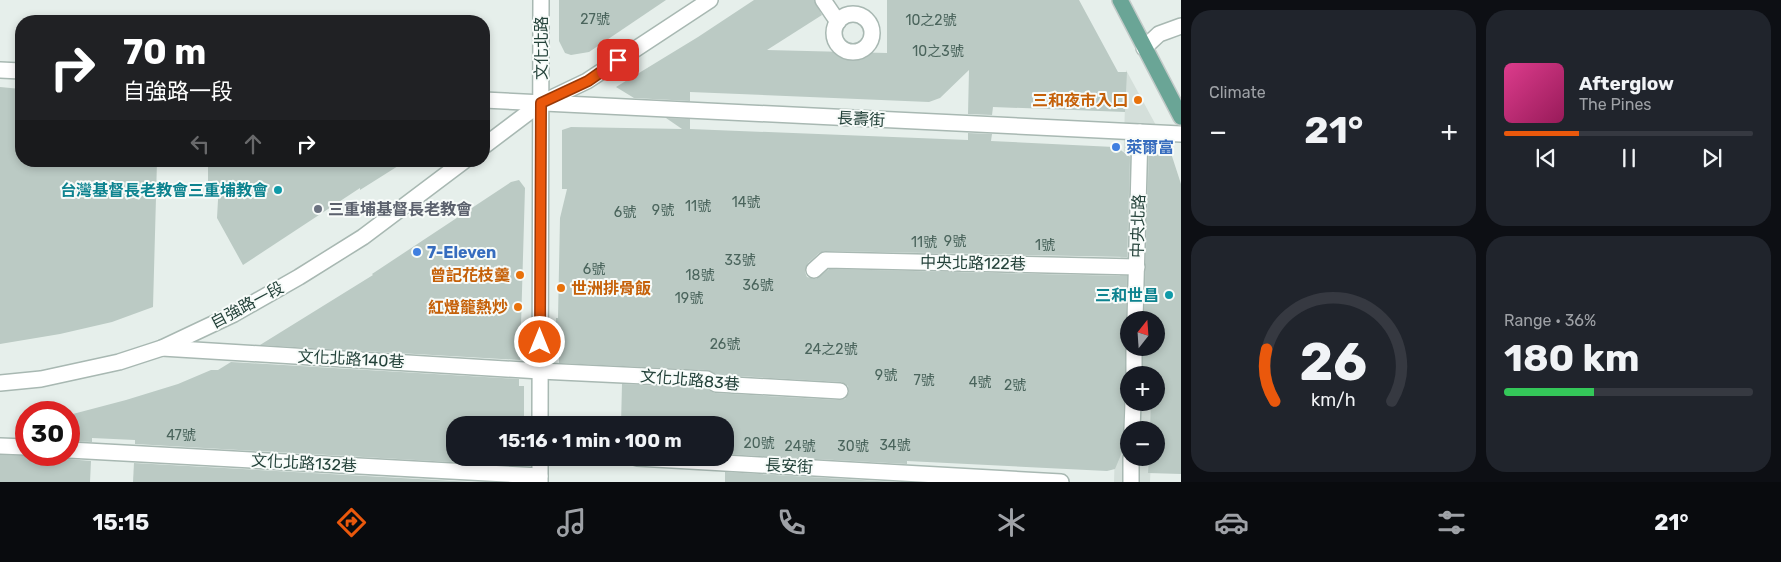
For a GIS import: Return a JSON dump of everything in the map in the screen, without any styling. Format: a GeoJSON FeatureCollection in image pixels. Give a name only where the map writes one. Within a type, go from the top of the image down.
{"type":"FeatureCollection","features":[{"type":"Feature","properties":{"kind":"main road"},"geometry":{"type":"LineString","coordinates":[[1120,0],[1181,117]]}},
{"type":"Feature","properties":{"kind":"street","name":"文化北路"},"geometry":{"type":"LineString","coordinates":[[540,416],[541,0]]}},
{"type":"Feature","properties":{"kind":"street"},"geometry":{"type":"LineString","coordinates":[[490,141],[541,103],[588,81],[710,0]]}},
{"type":"Feature","properties":{"kind":"street"},"geometry":{"type":"LineString","coordinates":[[822,0],[838,22]]}},
{"type":"Feature","properties":{"kind":"street"},"geometry":{"type":"LineString","coordinates":[[1144,48],[1160,34],[1181,26]]}},
{"type":"Feature","properties":{"kind":"street"},"geometry":{"type":"LineString","coordinates":[[0,70],[15,71]]}},
{"type":"Feature","properties":{"kind":"street","name":"長壽街"},"geometry":{"type":"LineString","coordinates":[[490,100],[1181,134]]}},
{"type":"Feature","properties":{"kind":"street","name":"中央北路"},"geometry":{"type":"LineString","coordinates":[[1135,311],[1140,132]]}},
{"type":"Feature","properties":{"kind":"street","name":"自強路一段"},"geometry":{"type":"LineString","coordinates":[[0,383],[51,377],[119,362],[162,348],[234,314],[299,278],[363,237],[456,167]]}},
{"type":"Feature","properties":{"kind":"street","name":"中央北路122巷"},"geometry":{"type":"LineString","coordinates":[[814,270],[825,260],[1137,266]]}},
{"type":"Feature","properties":{"kind":"street","name":"文化北路140巷"},"geometry":{"type":"LineString","coordinates":[[162,348],[540,371]]}},
{"type":"Feature","properties":{"kind":"street","name":"文化北路83巷"},"geometry":{"type":"LineString","coordinates":[[540,371],[707,379],[716,384],[840,391]]}},
{"type":"Feature","properties":{"kind":"street"},"geometry":{"type":"LineString","coordinates":[[0,446],[15,447]]}},
{"type":"Feature","properties":{"kind":"street","name":"文化北路132巷"},"geometry":{"type":"LineString","coordinates":[[80,451],[540,479]]}},
{"type":"Feature","properties":{"kind":"street","name":"長安街"},"geometry":{"type":"LineString","coordinates":[[734,463],[1061,482]]}},
{"type":"Feature","properties":{"kind":"street"},"geometry":{"type":"LineString","coordinates":[[540,466],[540,479]]}},
{"type":"Feature","properties":{"kind":"street"},"geometry":{"type":"LineString","coordinates":[[1131,482],[1132,466]]}},
{"type":"Feature","properties":{"kind":"shaded area"},"geometry":{"type":"Polygon","coordinates":[[[1126,70],[1158,129],[1154,311],[1120,311],[1120,356],[1153,356],[1153,366],[1120,366],[1120,411],[1152,411],[1152,421],[1120,421],[1120,466],[1151,466],[1150,482],[1114,482],[1126,70]]]}},
{"type":"Feature","properties":{"kind":"building"},"geometry":{"type":"Polygon","coordinates":[[[559,0],[666,0],[589,52],[571,55],[565,53],[559,41],[559,0]]]}},
{"type":"Feature","properties":{"kind":"building"},"geometry":{"type":"Polygon","coordinates":[[[754,0],[814,0],[822,15],[767,50],[887,53],[887,0],[1079,0],[1118,72],[1127,72],[1125,112],[993,107],[992,115],[968,114],[969,70],[940,98],[929,102],[690,92],[690,101],[634,98],[616,87],[754,0]]]}},
{"type":"Feature","properties":{"kind":"building"},"geometry":{"type":"Polygon","coordinates":[[[0,87],[15,88],[15,167],[157,167],[153,307],[112,322],[60,334],[0,344],[0,87]]]}},
{"type":"Feature","properties":{"kind":"building"},"geometry":{"type":"Polygon","coordinates":[[[666,118],[690,119],[690,129],[968,140],[968,133],[992,134],[991,141],[1114,147],[1130,157],[1127,257],[825,251],[819,253],[808,263],[805,272],[807,277],[816,279],[829,269],[1127,276],[1126,311],[1120,311],[1120,356],[1125,356],[1125,366],[1120,366],[1120,411],[1124,411],[1123,421],[1120,421],[1120,457],[1115,469],[1107,471],[907,461],[907,464],[734,454],[734,416],[621,416],[622,384],[704,388],[715,393],[839,400],[845,399],[849,392],[848,386],[841,382],[719,375],[707,370],[559,363],[559,346],[555,346],[556,318],[558,318],[560,218],[567,189],[562,189],[562,130],[571,127],[682,129],[666,118]]]}},
{"type":"Feature","properties":{"kind":"building"},"geometry":{"type":"Polygon","coordinates":[[[1169,147],[1181,184],[1181,474],[1148,473],[1148,466],[1165,466],[1165,421],[1150,421],[1151,411],[1165,411],[1165,366],[1143,366],[1143,356],[1165,356],[1165,311],[1144,311],[1149,148],[1169,147]]]}},
{"type":"Feature","properties":{"kind":"building"},"geometry":{"type":"Polygon","coordinates":[[[208,167],[396,167],[360,190],[360,188],[243,265],[217,218],[219,182],[208,182],[208,167]]]}},
{"type":"Feature","properties":{"kind":"building"},"geometry":{"type":"Polygon","coordinates":[[[519,180],[525,188],[520,360],[260,345],[373,275],[511,182],[519,180]]]}},
{"type":"Feature","properties":{"kind":"building"},"geometry":{"type":"Polygon","coordinates":[[[231,362],[519,379],[519,386],[524,386],[524,416],[446,416],[446,462],[135,444],[135,440],[92,438],[92,442],[80,441],[80,412],[178,384],[211,370],[218,370],[231,362]]]}},
{"type":"Feature","properties":{"kind":"building"},"geometry":{"type":"Polygon","coordinates":[[[0,455],[15,455],[15,466],[80,466],[80,460],[91,461],[90,482],[0,482],[0,455]]]}},
{"type":"Feature","properties":{"kind":"building"},"geometry":{"type":"Polygon","coordinates":[[[134,463],[472,482],[133,482],[134,463]]]}},
{"type":"Feature","properties":{"kind":"building"},"geometry":{"type":"Polygon","coordinates":[[[725,472],[895,482],[725,482],[725,472]]]}},
{"type":"Feature","properties":{"kind":"place","name":"三和夜市入口"},"geometry":{"type":"Point","coordinates":[1138,100]}},
{"type":"Feature","properties":{"kind":"place","name":"萊爾富"},"geometry":{"type":"Point","coordinates":[1116,147]}},
{"type":"Feature","properties":{"kind":"place","name":"台灣基督長老教會三重埔教會"},"geometry":{"type":"Point","coordinates":[278,190]}},
{"type":"Feature","properties":{"kind":"place","name":"三重埔基督長老教會"},"geometry":{"type":"Point","coordinates":[318,209]}},
{"type":"Feature","properties":{"kind":"place","name":"7-Eleven"},"geometry":{"type":"Point","coordinates":[417,252]}},
{"type":"Feature","properties":{"kind":"place","name":"曾記花枝羹"},"geometry":{"type":"Point","coordinates":[520,275]}},
{"type":"Feature","properties":{"kind":"place","name":"世洲排骨飯"},"geometry":{"type":"Point","coordinates":[561,288]}},
{"type":"Feature","properties":{"kind":"place","name":"三和世昌"},"geometry":{"type":"Point","coordinates":[1169,295]}},
{"type":"Feature","properties":{"kind":"place","name":"紅燈籠熱炒"},"geometry":{"type":"Point","coordinates":[518,307]}},
{"type":"Feature","properties":{"kind":"route"},"geometry":{"type":"LineString","coordinates":[[540,342],[541,103],[588,81],[618,60]]}}]}
